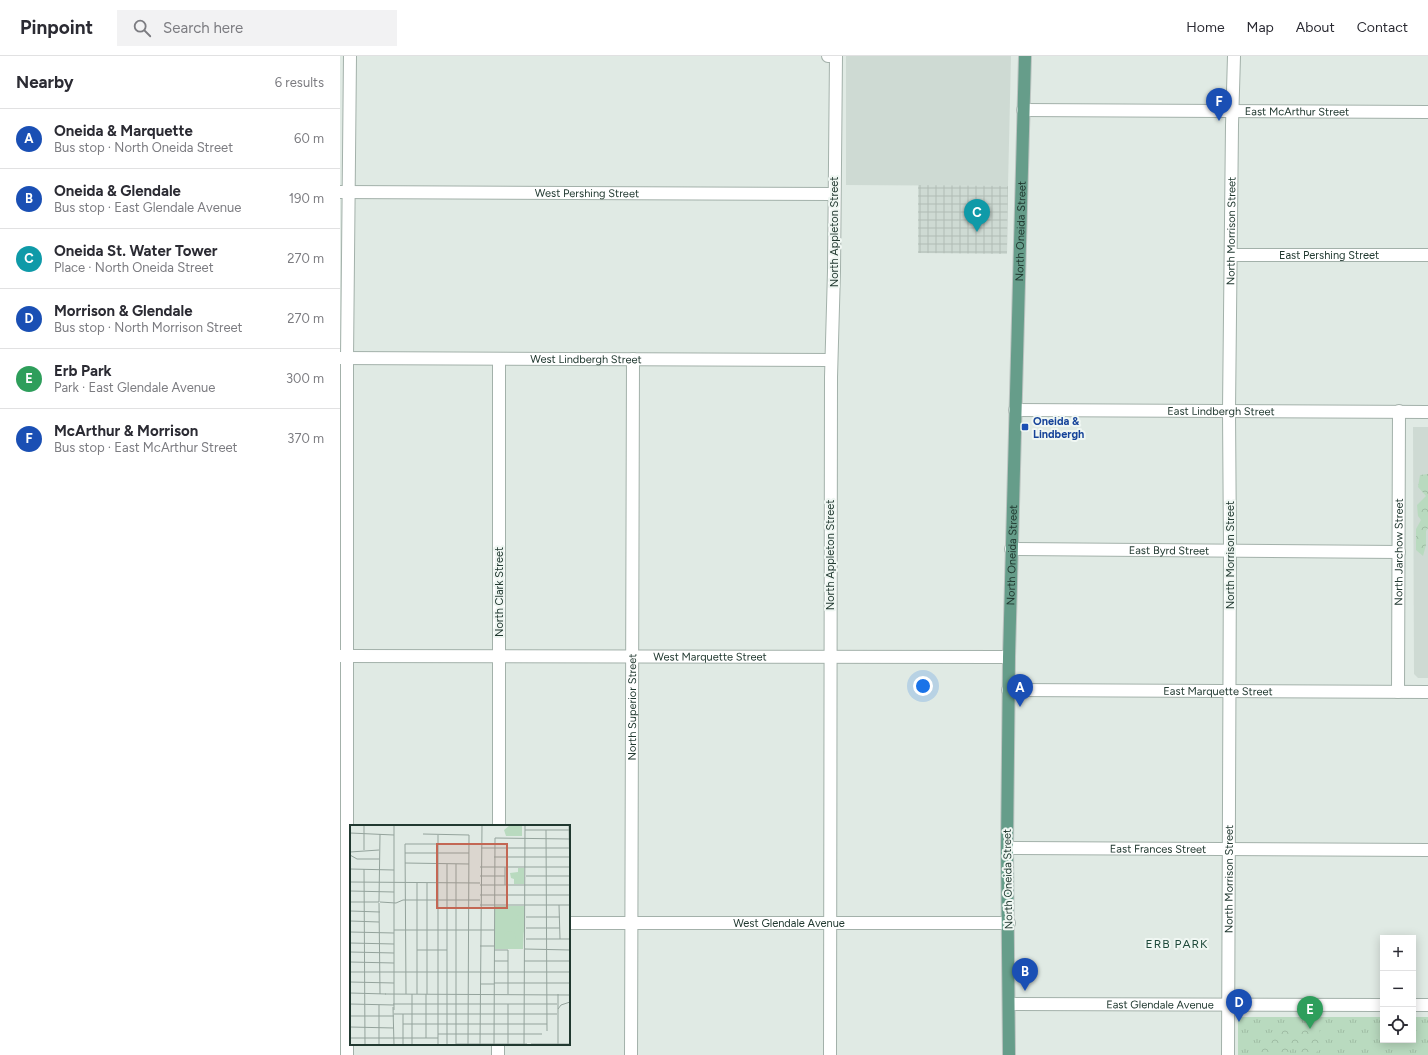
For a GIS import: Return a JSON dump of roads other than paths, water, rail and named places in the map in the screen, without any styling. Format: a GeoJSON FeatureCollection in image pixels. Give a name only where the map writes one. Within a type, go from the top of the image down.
{"type":"FeatureCollection","features":[{"type":"Feature","properties":{"kind":"main road","name":"North Oneida Street"},"geometry":{"type":"LineString","coordinates":[[1009,1055],[1009,923],[1007,848],[1008,657],[1025,56]]}},
{"type":"Feature","properties":{"kind":"street"},"geometry":{"type":"LineString","coordinates":[[347,1055],[343,656],[343,358],[344,192],[350,56]]}},
{"type":"Feature","properties":{"kind":"street"},"geometry":{"type":"LineString","coordinates":[[828,56],[836,56]]}},
{"type":"Feature","properties":{"kind":"street","name":"North Appleton Street"},"geometry":{"type":"LineString","coordinates":[[830,1055],[831,360],[834,271],[836,56]]}},
{"type":"Feature","properties":{"kind":"street","name":"North Morrison Street"},"geometry":{"type":"LineString","coordinates":[[1228,1055],[1230,849],[1229,411],[1234,56]]}},
{"type":"Feature","properties":{"kind":"street","name":"East McArthur Street"},"geometry":{"type":"LineString","coordinates":[[1023,110],[1428,112]]}},
{"type":"Feature","properties":{"kind":"street","name":"West Pershing Street"},"geometry":{"type":"LineString","coordinates":[[344,192],[834,194]]}},
{"type":"Feature","properties":{"kind":"street","name":"East Pershing Street"},"geometry":{"type":"LineString","coordinates":[[1230,255],[1428,255]]}},
{"type":"Feature","properties":{"kind":"street","name":"West Lindbergh Street"},"geometry":{"type":"LineString","coordinates":[[343,358],[831,360]]}},
{"type":"Feature","properties":{"kind":"street","name":"North Clark Street"},"geometry":{"type":"LineString","coordinates":[[499,359],[499,825]]}},
{"type":"Feature","properties":{"kind":"street","name":"North Superior Street"},"geometry":{"type":"LineString","coordinates":[[631,1055],[633,359]]}},
{"type":"Feature","properties":{"kind":"street","name":"East Lindbergh Street"},"geometry":{"type":"LineString","coordinates":[[1015,410],[1428,412]]}},
{"type":"Feature","properties":{"kind":"street","name":"North Jarchow Street"},"geometry":{"type":"LineString","coordinates":[[1398,692],[1399,412]]}},
{"type":"Feature","properties":{"kind":"street","name":"East Byrd Street"},"geometry":{"type":"LineString","coordinates":[[1011,549],[1399,552]]}},
{"type":"Feature","properties":{"kind":"street","name":"West Marquette Street"},"geometry":{"type":"LineString","coordinates":[[343,656],[1008,657]]}},
{"type":"Feature","properties":{"kind":"street","name":"East Marquette Street"},"geometry":{"type":"LineString","coordinates":[[1008,690],[1428,692]]}},
{"type":"Feature","properties":{"kind":"street","name":"East Frances Street"},"geometry":{"type":"LineString","coordinates":[[1007,848],[1428,850]]}},
{"type":"Feature","properties":{"kind":"street","name":"West Glendale Avenue"},"geometry":{"type":"LineString","coordinates":[[570,923],[1009,923]]}},
{"type":"Feature","properties":{"kind":"street","name":"East Glendale Avenue"},"geometry":{"type":"LineString","coordinates":[[1009,1004],[1228,1003],[1380,1005]]}},
{"type":"Feature","properties":{"kind":"street"},"geometry":{"type":"LineString","coordinates":[[1416,1005],[1428,1005]]}},
{"type":"Feature","properties":{"kind":"place","name":"McArthur & Morrison"},"geometry":{"type":"Point","coordinates":[1219,121]}},
{"type":"Feature","properties":{"kind":"place","name":"Oneida St. Water Tower"},"geometry":{"type":"Point","coordinates":[977,232]}},
{"type":"Feature","properties":{"kind":"place","name":"Oneida & Lindbergh"},"geometry":{"type":"Point","coordinates":[1025,427]}},
{"type":"Feature","properties":{"kind":"place","name":"Oneida & Marquette"},"geometry":{"type":"Point","coordinates":[1020,707]}},
{"type":"Feature","properties":{"kind":"place","name":"Oneida & Glendale"},"geometry":{"type":"Point","coordinates":[1025,991]}},
{"type":"Feature","properties":{"kind":"place","name":"Morrison & Glendale"},"geometry":{"type":"Point","coordinates":[1239,1022]}},
{"type":"Feature","properties":{"kind":"place","name":"Erb Park"},"geometry":{"type":"Point","coordinates":[1310,1029]}},
{"type":"Feature","properties":{"kind":"district","name":"ERB PARK"},"geometry":{"type":"Point","coordinates":[1177,944]}}]}
